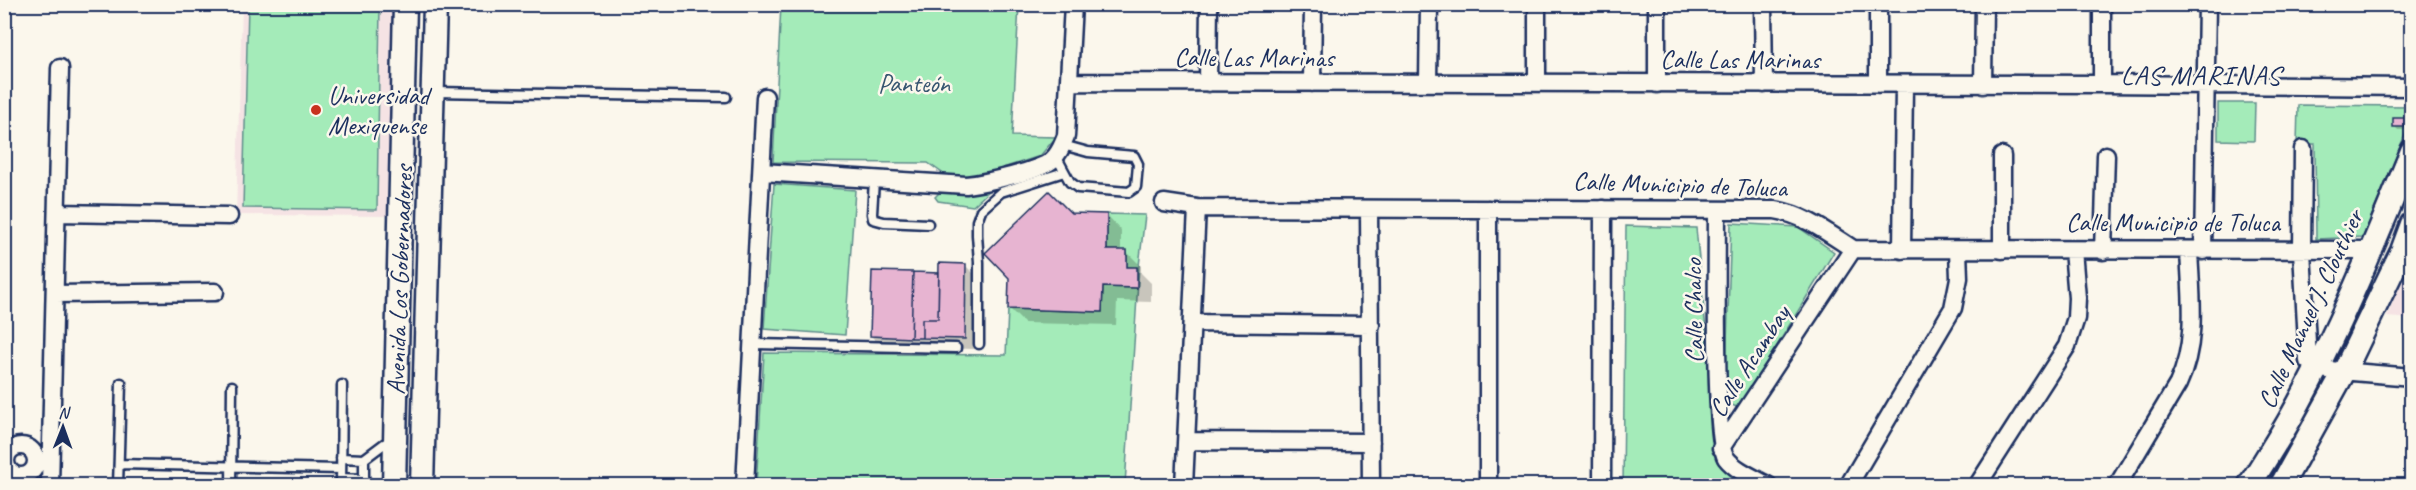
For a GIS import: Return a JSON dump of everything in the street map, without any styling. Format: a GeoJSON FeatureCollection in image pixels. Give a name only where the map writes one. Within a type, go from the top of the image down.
{"type":"FeatureCollection","features":[{"type":"Feature","properties":{"kind":"street","name":"Avenida Los Gobernadores"},"geometry":{"type":"LineString","coordinates":[[394,486],[405,4]]}},
{"type":"Feature","properties":{"kind":"street","name":"Avenida Los Gobernadores"},"geometry":{"type":"LineString","coordinates":[[422,486],[435,4]]}},
{"type":"Feature","properties":{"kind":"street"},"geometry":{"type":"LineString","coordinates":[[762,172],[976,184],[1040,168],[1059,150],[1066,136],[1073,4]]}},
{"type":"Feature","properties":{"kind":"street"},"geometry":{"type":"LineString","coordinates":[[1208,83],[1209,4]]}},
{"type":"Feature","properties":{"kind":"street"},"geometry":{"type":"LineString","coordinates":[[1312,83],[1313,4]]}},
{"type":"Feature","properties":{"kind":"street"},"geometry":{"type":"LineString","coordinates":[[1428,83],[1429,4]]}},
{"type":"Feature","properties":{"kind":"street"},"geometry":{"type":"LineString","coordinates":[[1537,4],[1537,83]]}},
{"type":"Feature","properties":{"kind":"street"},"geometry":{"type":"LineString","coordinates":[[1657,4],[1658,84]]}},
{"type":"Feature","properties":{"kind":"street"},"geometry":{"type":"LineString","coordinates":[[1764,4],[1764,84]]}},
{"type":"Feature","properties":{"kind":"street"},"geometry":{"type":"LineString","coordinates":[[1878,4],[1878,84]]}},
{"type":"Feature","properties":{"kind":"street"},"geometry":{"type":"LineString","coordinates":[[1983,85],[1984,4]]}},
{"type":"Feature","properties":{"kind":"street"},"geometry":{"type":"LineString","coordinates":[[2102,4],[2102,84]]}},
{"type":"Feature","properties":{"kind":"street"},"geometry":{"type":"LineString","coordinates":[[2117,486],[2186,367],[2191,340],[2206,84],[2207,4]]}},
{"type":"Feature","properties":{"kind":"street"},"geometry":{"type":"LineString","coordinates":[[50,486],[60,68]]}},
{"type":"Feature","properties":{"kind":"street","name":"Calle Las Marinas"},"geometry":{"type":"LineString","coordinates":[[1069,82],[2206,84],[2412,87]]}},
{"type":"Feature","properties":{"kind":"street"},"geometry":{"type":"LineString","coordinates":[[1902,250],[1904,85]]}},
{"type":"Feature","properties":{"kind":"street"},"geometry":{"type":"LineString","coordinates":[[745,486],[765,97]]}},
{"type":"Feature","properties":{"kind":"street"},"geometry":{"type":"LineString","coordinates":[[2303,149],[2302,251],[2308,361],[2317,369],[2412,377]]}},
{"type":"Feature","properties":{"kind":"street","name":"Calle Manuel J. Clouthier"},"geometry":{"type":"LineString","coordinates":[[2249,486],[2317,369],[2372,250],[2412,151]]}},
{"type":"Feature","properties":{"kind":"street"},"geometry":{"type":"LineString","coordinates":[[2103,251],[2106,155]]}},
{"type":"Feature","properties":{"kind":"street"},"geometry":{"type":"LineString","coordinates":[[2001,250],[2002,156]]}},
{"type":"Feature","properties":{"kind":"street","name":"Calle Municipio de Toluca"},"geometry":{"type":"LineString","coordinates":[[1164,203],[1197,208],[1775,210],[1793,213],[1808,220],[1853,249],[2407,251]]}},
{"type":"Feature","properties":{"kind":"street"},"geometry":{"type":"LineString","coordinates":[[1184,486],[1197,208]]}},
{"type":"Feature","properties":{"kind":"street"},"geometry":{"type":"LineString","coordinates":[[1369,209],[1371,486]]}},
{"type":"Feature","properties":{"kind":"street"},"geometry":{"type":"LineString","coordinates":[[1488,209],[1488,486]]}},
{"type":"Feature","properties":{"kind":"street"},"geometry":{"type":"LineString","coordinates":[[1602,486],[1603,209]]}},
{"type":"Feature","properties":{"kind":"street","name":"Calle Chalco"},"geometry":{"type":"LineString","coordinates":[[1717,210],[1721,448]]}},
{"type":"Feature","properties":{"kind":"street"},"geometry":{"type":"LineString","coordinates":[[57,213],[229,216]]}},
{"type":"Feature","properties":{"kind":"street","name":"Calle Manuel J. Clouthier"},"geometry":{"type":"LineString","coordinates":[[2284,484],[2407,251],[2412,224]]}},
{"type":"Feature","properties":{"kind":"street"},"geometry":{"type":"LineString","coordinates":[[400,248],[429,248]]}},
{"type":"Feature","properties":{"kind":"street","name":"Calle Acambay"},"geometry":{"type":"LineString","coordinates":[[1769,486],[1734,465],[1725,457],[1721,448],[1853,249]]}},
{"type":"Feature","properties":{"kind":"street"},"geometry":{"type":"LineString","coordinates":[[1848,486],[1953,308],[1959,278],[1958,250]]}},
{"type":"Feature","properties":{"kind":"street"},"geometry":{"type":"LineString","coordinates":[[1977,486],[2067,346],[2073,332],[2076,308],[2073,250]]}},
{"type":"Feature","properties":{"kind":"street"},"geometry":{"type":"LineString","coordinates":[[55,294],[215,292]]}},
{"type":"Feature","properties":{"kind":"street"},"geometry":{"type":"LineString","coordinates":[[1192,323],[1371,324]]}},
{"type":"Feature","properties":{"kind":"street"},"geometry":{"type":"LineString","coordinates":[[1186,441],[1371,442]]}},
{"type":"Feature","properties":{"kind":"street"},"geometry":{"type":"LineString","coordinates":[[21,446],[34,453],[35,464],[26,474],[8,472],[6,460],[9,448],[21,446]]}},
{"type":"Feature","properties":{"kind":"lane"},"geometry":{"type":"LineString","coordinates":[[434,92],[726,97]]}},
{"type":"Feature","properties":{"kind":"lane"},"geometry":{"type":"LineString","coordinates":[[1059,150],[1134,156],[1138,164],[1136,187],[1129,192],[1078,188],[1070,182],[1064,172],[1059,150]]}},
{"type":"Feature","properties":{"kind":"lane"},"geometry":{"type":"LineString","coordinates":[[979,344],[977,235],[981,210],[1001,192],[1064,172]]}},
{"type":"Feature","properties":{"kind":"lane"},"geometry":{"type":"LineString","coordinates":[[874,180],[873,219],[884,222],[928,224]]}},
{"type":"Feature","properties":{"kind":"lane"},"geometry":{"type":"LineString","coordinates":[[752,344],[956,348]]}},
{"type":"Feature","properties":{"kind":"lane"},"geometry":{"type":"LineString","coordinates":[[118,486],[121,383]]}},
{"type":"Feature","properties":{"kind":"lane"},"geometry":{"type":"LineString","coordinates":[[341,478],[342,385]]}},
{"type":"Feature","properties":{"kind":"lane"},"geometry":{"type":"LineString","coordinates":[[231,486],[232,386]]}},
{"type":"Feature","properties":{"kind":"lane"},"geometry":{"type":"LineString","coordinates":[[341,458],[364,459],[396,438]]}},
{"type":"Feature","properties":{"kind":"lane"},"geometry":{"type":"LineString","coordinates":[[119,464],[231,466],[367,482],[364,459]]}},
{"type":"Feature","properties":{"kind":"shaded area","name":"Universidad Mexiquense"},"geometry":{"type":"Polygon","coordinates":[[[242,5],[395,5],[390,216],[236,215],[242,5]]]}},
{"type":"Feature","properties":{"kind":"shaded area"},"geometry":{"type":"Polygon","coordinates":[[[2411,272],[2411,319],[2387,317],[2399,285],[2411,272]]]}},
{"type":"Feature","properties":{"kind":"green space","name":"Universidad Mexiquense"},"geometry":{"type":"Polygon","coordinates":[[[248,5],[380,5],[377,210],[243,208],[248,5]]]}},
{"type":"Feature","properties":{"kind":"green space","name":"Panteón"},"geometry":{"type":"Polygon","coordinates":[[[781,5],[1019,5],[1012,136],[1056,137],[1040,156],[972,178],[948,177],[928,163],[773,162],[781,5]]]}},
{"type":"Feature","properties":{"kind":"green space"},"geometry":{"type":"Polygon","coordinates":[[[2218,103],[2255,103],[2254,141],[2218,140],[2218,103]]]}},
{"type":"Feature","properties":{"kind":"green space"},"geometry":{"type":"Polygon","coordinates":[[[2298,105],[2411,106],[2411,120],[2363,237],[2316,239],[2315,144],[2297,144],[2298,105]]]}},
{"type":"Feature","properties":{"kind":"green space"},"geometry":{"type":"Polygon","coordinates":[[[774,184],[855,190],[845,335],[764,329],[774,184]]]}},
{"type":"Feature","properties":{"kind":"green space"},"geometry":{"type":"Polygon","coordinates":[[[989,191],[973,206],[938,201],[935,197],[940,192],[989,191]]]}},
{"type":"Feature","properties":{"kind":"green space"},"geometry":{"type":"Polygon","coordinates":[[[1107,214],[1145,215],[1139,266],[1125,485],[756,486],[764,353],[1006,355],[1008,309],[1102,312],[1103,287],[1137,288],[1137,268],[1127,267],[1127,251],[1107,250],[1107,214]]]}},
{"type":"Feature","properties":{"kind":"green space"},"geometry":{"type":"Polygon","coordinates":[[[1731,223],[1798,227],[1834,252],[1739,408],[1725,402],[1731,223]]]}},
{"type":"Feature","properties":{"kind":"green space"},"geometry":{"type":"Polygon","coordinates":[[[1626,226],[1696,228],[1716,434],[1755,485],[1623,486],[1626,226]]]}},
{"type":"Feature","properties":{"kind":"building"},"geometry":{"type":"Polygon","coordinates":[[[2393,118],[2405,118],[2405,127],[2393,127],[2393,118]]]}},
{"type":"Feature","properties":{"kind":"building"},"geometry":{"type":"Polygon","coordinates":[[[1049,191],[1071,213],[1107,214],[1107,250],[1127,250],[1127,267],[1137,267],[1137,288],[1103,287],[1102,312],[1008,309],[1009,278],[985,253],[1049,191]]]}},
{"type":"Feature","properties":{"kind":"building"},"geometry":{"type":"Polygon","coordinates":[[[939,263],[966,264],[965,339],[922,338],[922,319],[938,319],[939,263]]]}},
{"type":"Feature","properties":{"kind":"building"},"geometry":{"type":"Polygon","coordinates":[[[872,271],[913,272],[911,338],[870,336],[872,271]]]}},
{"type":"Feature","properties":{"kind":"building"},"geometry":{"type":"Polygon","coordinates":[[[913,272],[939,273],[938,319],[922,319],[922,338],[911,338],[913,272]]]}},
{"type":"Feature","properties":{"kind":"place","name":"Universidad Mexiquense"},"geometry":{"type":"Point","coordinates":[316,110]}},
{"type":"Feature","properties":{"kind":"district","name":"LAS MARINAS"},"geometry":{"type":"Point","coordinates":[2201,75]}}]}
